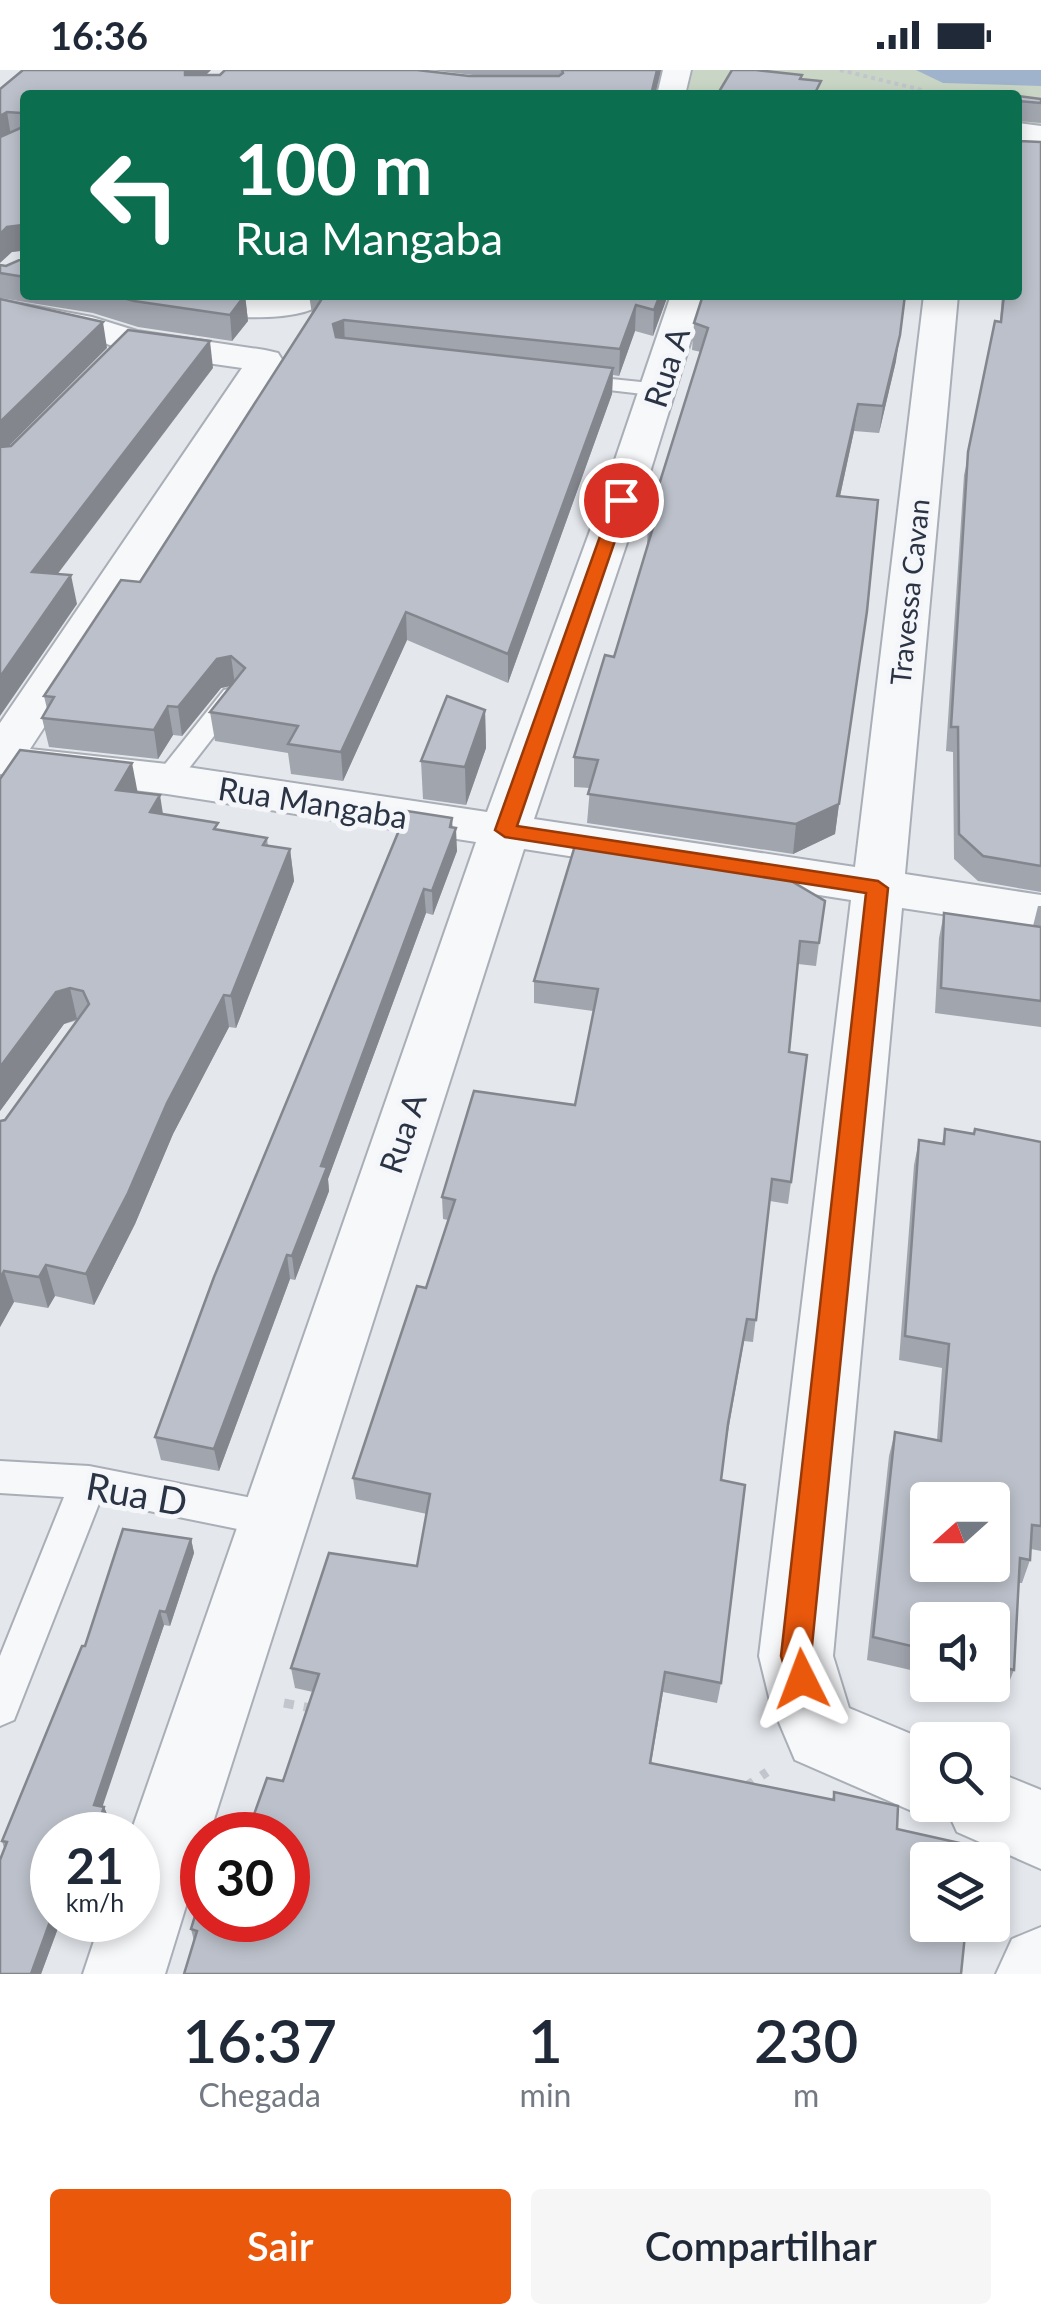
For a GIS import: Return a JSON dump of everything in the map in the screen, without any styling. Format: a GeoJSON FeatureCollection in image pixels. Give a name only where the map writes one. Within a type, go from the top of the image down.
{"type":"FeatureCollection","features":[{"type":"Feature","properties":{"kind":"street"},"geometry":{"type":"LineString","coordinates":[[164,300],[274,308],[299,300]]}},
{"type":"Feature","properties":{"kind":"street","name":"Rua A"},"geometry":{"type":"LineString","coordinates":[[124,1974],[272,1519],[505,830],[660,390],[687,300]]}},
{"type":"Feature","properties":{"kind":"street","name":"Travessa Cavan"},"geometry":{"type":"LineString","coordinates":[[822,1734],[807,1701],[796,1656],[940,300]]}},
{"type":"Feature","properties":{"kind":"street"},"geometry":{"type":"LineString","coordinates":[[0,310],[92,328],[120,352],[266,361],[0,759]]}},
{"type":"Feature","properties":{"kind":"street","name":"Rua Mangaba"},"geometry":{"type":"LineString","coordinates":[[0,759],[167,780],[1041,912]]}},
{"type":"Feature","properties":{"kind":"street"},"geometry":{"type":"LineString","coordinates":[[822,1734],[910,1772]]}},
{"type":"Feature","properties":{"kind":"street"},"geometry":{"type":"LineString","coordinates":[[1010,1816],[1041,1830]]}},
{"type":"Feature","properties":{"kind":"lane"},"geometry":{"type":"LineString","coordinates":[[550,378],[660,390]]}},
{"type":"Feature","properties":{"kind":"lane"},"geometry":{"type":"LineString","coordinates":[[167,780],[233,694]]}},
{"type":"Feature","properties":{"kind":"lane","name":"Rua D"},"geometry":{"type":"LineString","coordinates":[[0,1477],[89,1482],[272,1519]]}},
{"type":"Feature","properties":{"kind":"lane"},"geometry":{"type":"LineString","coordinates":[[0,1706],[89,1482]]}},
{"type":"Feature","properties":{"kind":"path"},"geometry":{"type":"LineString","coordinates":[[840,70],[922,90]]}},
{"type":"Feature","properties":{"kind":"path"},"geometry":{"type":"LineString","coordinates":[[217,1690],[333,1712]]}},
{"type":"Feature","properties":{"kind":"path"},"geometry":{"type":"LineString","coordinates":[[739,1791],[822,1734]]}},
{"type":"Feature","properties":{"kind":"green space"},"geometry":{"type":"Polygon","coordinates":[[[693,70],[1041,70],[1041,130],[1022,128],[1022,90],[688,90],[693,70]]]}},
{"type":"Feature","properties":{"kind":"water"},"geometry":{"type":"Polygon","coordinates":[[[916,70],[1041,70],[1041,86],[943,83],[916,70]]]}},
{"type":"Feature","properties":{"kind":"building"},"geometry":{"type":"Polygon","coordinates":[[[23,70],[185,70],[185,75],[220,75],[225,70],[417,70],[469,76],[559,76],[562,70],[657,70],[652,90],[20,90],[20,113],[0,116],[0,89],[23,70]]]}},
{"type":"Feature","properties":{"kind":"building"},"geometry":{"type":"Polygon","coordinates":[[[732,70],[802,75],[800,79],[821,81],[816,90],[720,90],[732,70]]]}},
{"type":"Feature","properties":{"kind":"building"},"geometry":{"type":"Polygon","coordinates":[[[1022,97],[1041,99],[1041,103],[1022,101],[1022,97]]]}},
{"type":"Feature","properties":{"kind":"building"},"geometry":{"type":"Polygon","coordinates":[[[20,128],[20,225],[7,227],[0,234],[0,137],[20,128]]]}},
{"type":"Feature","properties":{"kind":"building"},"geometry":{"type":"Polygon","coordinates":[[[1022,141],[1041,142],[1041,866],[983,856],[959,834],[958,727],[951,727],[968,452],[995,321],[1001,322],[1003,300],[1022,300],[1022,141]]]}},
{"type":"Feature","properties":{"kind":"building"},"geometry":{"type":"Polygon","coordinates":[[[20,260],[20,276],[0,273],[0,265],[20,260]]]}},
{"type":"Feature","properties":{"kind":"building"},"geometry":{"type":"Polygon","coordinates":[[[0,299],[103,322],[0,422],[0,299]]]}},
{"type":"Feature","properties":{"kind":"building"},"geometry":{"type":"Polygon","coordinates":[[[130,300],[241,300],[230,315],[130,300]]]}},
{"type":"Feature","properties":{"kind":"building"},"geometry":{"type":"Polygon","coordinates":[[[321,300],[658,300],[654,310],[636,305],[620,349],[344,320],[333,324],[336,337],[613,368],[508,654],[406,612],[341,752],[288,744],[298,726],[210,712],[245,668],[231,656],[217,659],[178,707],[168,706],[154,730],[42,718],[54,697],[44,696],[121,580],[140,582],[321,300]]]}},
{"type":"Feature","properties":{"kind":"building"},"geometry":{"type":"Polygon","coordinates":[[[701,300],[904,300],[883,406],[858,404],[837,496],[878,500],[867,611],[839,804],[796,824],[588,794],[598,760],[574,757],[605,655],[614,657],[655,521],[648,520],[708,328],[694,323],[701,300]]]}},
{"type":"Feature","properties":{"kind":"building"},"geometry":{"type":"Polygon","coordinates":[[[128,330],[210,341],[32,572],[71,575],[0,677],[0,447],[11,446],[128,330]]]}},
{"type":"Feature","properties":{"kind":"building"},"geometry":{"type":"Polygon","coordinates":[[[447,696],[485,710],[465,767],[421,761],[447,696]]]}},
{"type":"Feature","properties":{"kind":"building"},"geometry":{"type":"Polygon","coordinates":[[[20,750],[132,763],[116,790],[160,795],[150,812],[218,823],[214,829],[267,838],[263,845],[290,849],[231,996],[224,995],[167,1103],[128,1193],[86,1274],[46,1265],[39,1277],[4,1271],[0,1278],[0,1121],[5,1120],[89,1004],[83,991],[70,988],[56,992],[0,1067],[0,779],[20,750]]]}},
{"type":"Feature","properties":{"kind":"building"},"geometry":{"type":"Polygon","coordinates":[[[407,811],[452,818],[450,827],[456,828],[432,891],[424,889],[321,1166],[327,1167],[292,1256],[287,1255],[214,1449],[155,1437],[214,1277],[407,811]]]}},
{"type":"Feature","properties":{"kind":"building"},"geometry":{"type":"Polygon","coordinates":[[[577,839],[769,868],[825,901],[819,943],[800,941],[789,1052],[807,1055],[791,1182],[772,1179],[756,1320],[747,1319],[728,1424],[721,1480],[745,1485],[721,1683],[665,1672],[650,1763],[834,1800],[834,1792],[898,1806],[897,1829],[955,1842],[910,1842],[910,1942],[964,1942],[961,1974],[184,1974],[194,1942],[310,1942],[310,1812],[255,1812],[267,1778],[283,1781],[319,1674],[291,1668],[329,1553],[417,1566],[430,1494],[353,1478],[417,1286],[426,1288],[455,1200],[442,1197],[474,1091],[575,1105],[598,989],[534,981],[577,839]]]}},
{"type":"Feature","properties":{"kind":"building"},"geometry":{"type":"Polygon","coordinates":[[[944,913],[1041,927],[1041,1001],[941,988],[944,913]]]}},
{"type":"Feature","properties":{"kind":"building"},"geometry":{"type":"Polygon","coordinates":[[[945,1129],[974,1134],[975,1129],[1041,1142],[1041,1526],[1032,1525],[1030,1560],[1020,1558],[1014,1670],[1010,1669],[1010,1602],[910,1602],[910,1646],[873,1637],[895,1432],[941,1441],[949,1344],[905,1336],[919,1140],[944,1144],[945,1129]]]}},
{"type":"Feature","properties":{"kind":"building"},"geometry":{"type":"Polygon","coordinates":[[[123,1529],[191,1539],[166,1612],[160,1611],[94,1805],[104,1807],[102,1812],[30,1812],[30,1942],[43,1942],[31,1974],[0,1974],[0,1860],[7,1842],[2,1841],[85,1646],[123,1529]]]}},
{"type":"Feature","properties":{"kind":"route"},"geometry":{"type":"LineString","coordinates":[[621,500],[505,830],[878,888],[796,1656],[802,1679]]}}]}
